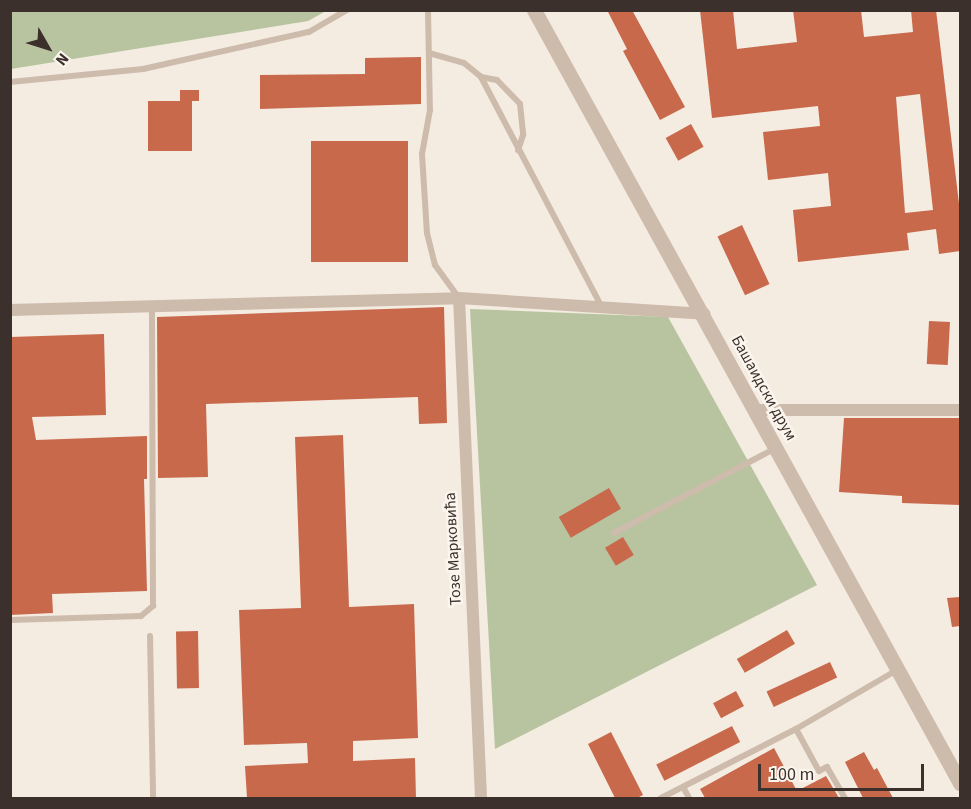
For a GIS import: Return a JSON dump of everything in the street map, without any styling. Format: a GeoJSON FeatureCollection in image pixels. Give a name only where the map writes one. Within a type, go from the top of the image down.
{"type":"FeatureCollection","features":[{"type":"Feature","properties":{"kind":"street","name":"Башаидски друм"},"geometry":{"type":"LineString","coordinates":[[534,10],[900,668],[960,783]]}},
{"type":"Feature","properties":{"kind":"street"},"geometry":{"type":"LineString","coordinates":[[10,310],[459,298],[704,314]]}},
{"type":"Feature","properties":{"kind":"street","name":"Тозе Марковића"},"geometry":{"type":"LineString","coordinates":[[459,298],[481,798]]}},
{"type":"Feature","properties":{"kind":"street"},"geometry":{"type":"LineString","coordinates":[[756,410],[960,410]]}},
{"type":"Feature","properties":{"kind":"lane"},"geometry":{"type":"LineString","coordinates":[[10,82],[143,69],[309,32],[347,10]]}},
{"type":"Feature","properties":{"kind":"lane"},"geometry":{"type":"LineString","coordinates":[[428,10],[430,110],[422,154],[427,233],[435,265],[459,298]]}},
{"type":"Feature","properties":{"kind":"lane"},"geometry":{"type":"LineString","coordinates":[[429,53],[464,63],[481,77],[602,307]]}},
{"type":"Feature","properties":{"kind":"lane"},"geometry":{"type":"LineString","coordinates":[[481,77],[497,80],[520,104],[523,135],[518,150]]}},
{"type":"Feature","properties":{"kind":"lane"},"geometry":{"type":"LineString","coordinates":[[10,620],[141,616],[153,606],[152,306]]}},
{"type":"Feature","properties":{"kind":"lane"},"geometry":{"type":"LineString","coordinates":[[614,533],[776,447]]}},
{"type":"Feature","properties":{"kind":"lane"},"geometry":{"type":"LineString","coordinates":[[150,636],[153,798]]}},
{"type":"Feature","properties":{"kind":"lane"},"geometry":{"type":"LineString","coordinates":[[661,798],[796,729],[900,668]]}},
{"type":"Feature","properties":{"kind":"lane"},"geometry":{"type":"LineString","coordinates":[[796,729],[819,771],[827,767],[845,798]]}},
{"type":"Feature","properties":{"kind":"lane"},"geometry":{"type":"LineString","coordinates":[[683,787],[689,798]]}},
{"type":"Feature","properties":{"kind":"green space"},"geometry":{"type":"Polygon","coordinates":[[[11,10],[326,11],[308,21],[11,69],[11,10]]]}},
{"type":"Feature","properties":{"kind":"green space"},"geometry":{"type":"Polygon","coordinates":[[[470,309],[668,317],[817,585],[495,749],[470,309]]]}},
{"type":"Feature","properties":{"kind":"building"},"geometry":{"type":"Polygon","coordinates":[[[607,10],[632,10],[685,107],[660,120],[623,51],[627,49],[607,10]]]}},
{"type":"Feature","properties":{"kind":"building"},"geometry":{"type":"Polygon","coordinates":[[[700,10],[733,10],[737,49],[797,42],[793,10],[861,10],[864,37],[913,32],[911,10],[936,10],[960,212],[960,251],[939,254],[936,229],[907,233],[909,250],[798,262],[793,210],[831,206],[828,173],[768,180],[763,132],[820,126],[818,106],[712,118],[700,10]],[[920,94],[896,97],[905,213],[933,210],[920,94]]]}},
{"type":"Feature","properties":{"kind":"building"},"geometry":{"type":"Polygon","coordinates":[[[421,57],[421,104],[260,109],[260,75],[365,74],[365,58],[421,57]]]}},
{"type":"Feature","properties":{"kind":"building"},"geometry":{"type":"Polygon","coordinates":[[[180,90],[199,90],[199,101],[192,101],[192,151],[148,151],[148,101],[180,101],[180,90]]]}},
{"type":"Feature","properties":{"kind":"building"},"geometry":{"type":"Polygon","coordinates":[[[691,124],[704,147],[678,161],[666,138],[691,124]]]}},
{"type":"Feature","properties":{"kind":"building"},"geometry":{"type":"Polygon","coordinates":[[[311,141],[408,141],[408,262],[311,262],[311,141]]]}},
{"type":"Feature","properties":{"kind":"building"},"geometry":{"type":"Polygon","coordinates":[[[742,225],[769,284],[745,295],[718,236],[742,225]]]}},
{"type":"Feature","properties":{"kind":"building"},"geometry":{"type":"Polygon","coordinates":[[[444,307],[447,423],[419,424],[418,397],[206,404],[208,477],[158,478],[157,317],[444,307]]]}},
{"type":"Feature","properties":{"kind":"building"},"geometry":{"type":"Polygon","coordinates":[[[929,321],[950,322],[948,365],[927,364],[929,321]]]}},
{"type":"Feature","properties":{"kind":"building"},"geometry":{"type":"Polygon","coordinates":[[[104,334],[106,415],[32,417],[36,440],[147,436],[147,479],[144,479],[147,591],[52,594],[53,613],[10,615],[10,337],[104,334]]]}},
{"type":"Feature","properties":{"kind":"building"},"geometry":{"type":"Polygon","coordinates":[[[844,418],[960,418],[960,505],[902,503],[902,496],[839,492],[844,418]]]}},
{"type":"Feature","properties":{"kind":"building"},"geometry":{"type":"Polygon","coordinates":[[[343,435],[349,607],[414,604],[418,738],[353,741],[353,761],[415,758],[416,798],[247,798],[245,766],[308,763],[307,743],[244,745],[239,610],[301,608],[295,437],[343,435]]]}},
{"type":"Feature","properties":{"kind":"building"},"geometry":{"type":"Polygon","coordinates":[[[609,488],[621,509],[571,538],[559,517],[609,488]]]}},
{"type":"Feature","properties":{"kind":"building"},"geometry":{"type":"Polygon","coordinates":[[[623,537],[634,555],[616,566],[605,548],[623,537]]]}},
{"type":"Feature","properties":{"kind":"building"},"geometry":{"type":"Polygon","coordinates":[[[960,597],[960,626],[952,627],[947,598],[960,597]]]}},
{"type":"Feature","properties":{"kind":"building"},"geometry":{"type":"Polygon","coordinates":[[[787,630],[795,644],[745,673],[737,659],[787,630]]]}},
{"type":"Feature","properties":{"kind":"building"},"geometry":{"type":"Polygon","coordinates":[[[176,631],[198,631],[199,688],[177,688],[176,631]]]}},
{"type":"Feature","properties":{"kind":"building"},"geometry":{"type":"Polygon","coordinates":[[[830,662],[837,677],[774,707],[767,692],[830,662]]]}},
{"type":"Feature","properties":{"kind":"building"},"geometry":{"type":"Polygon","coordinates":[[[736,691],[744,706],[721,718],[713,703],[736,691]]]}},
{"type":"Feature","properties":{"kind":"building"},"geometry":{"type":"Polygon","coordinates":[[[732,726],[740,742],[664,781],[656,765],[732,726]]]}},
{"type":"Feature","properties":{"kind":"building"},"geometry":{"type":"Polygon","coordinates":[[[611,732],[643,795],[637,798],[615,798],[588,744],[611,732]]]}},
{"type":"Feature","properties":{"kind":"building"},"geometry":{"type":"Polygon","coordinates":[[[774,748],[797,791],[826,776],[839,798],[705,798],[700,789],[774,748]]]}},
{"type":"Feature","properties":{"kind":"building"},"geometry":{"type":"Polygon","coordinates":[[[864,752],[874,770],[877,768],[893,798],[863,798],[845,762],[864,752]]]}}]}
